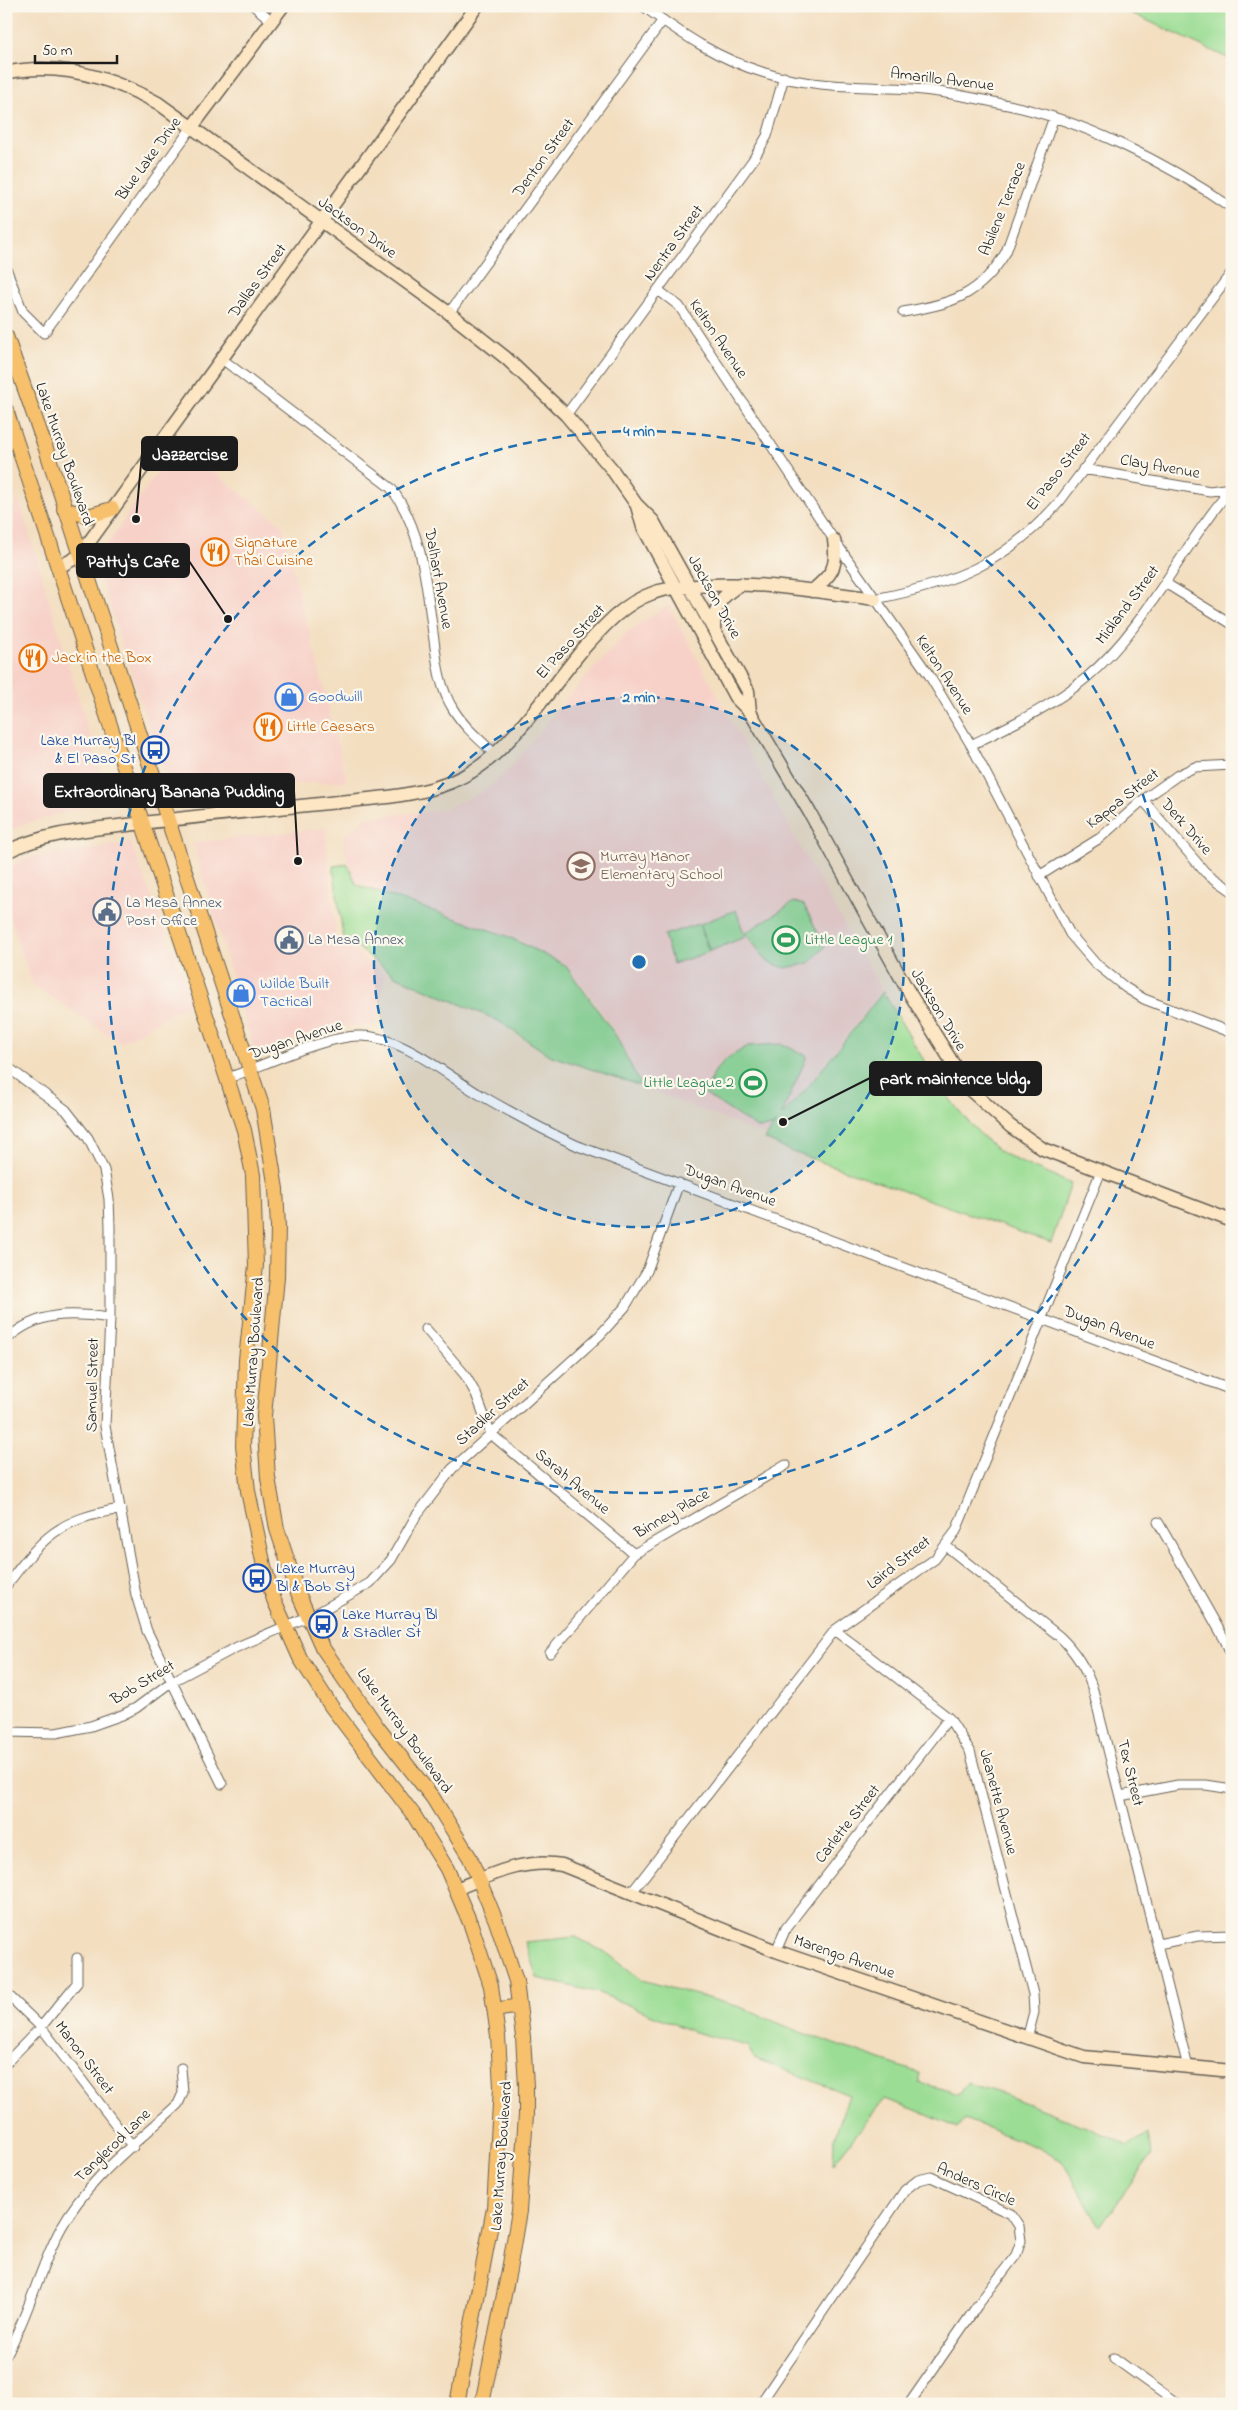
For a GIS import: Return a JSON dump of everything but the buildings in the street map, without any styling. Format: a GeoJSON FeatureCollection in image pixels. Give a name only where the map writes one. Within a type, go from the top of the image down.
{"type":"FeatureCollection","features":[{"type":"Feature","properties":{"kind":"main road","name":"Lake Murray Boulevard"},"geometry":{"type":"LineString","coordinates":[[6,336],[263,1109],[276,1188],[278,1227],[277,1277],[264,1416],[268,1478],[277,1529],[298,1593],[322,1647],[373,1721],[432,1798],[470,1858],[496,1921],[516,1981],[523,2037],[526,2115],[519,2211],[482,2404]]}},
{"type":"Feature","properties":{"kind":"main road","name":"Lake Murray Boulevard"},"geometry":{"type":"LineString","coordinates":[[6,410],[244,1130],[252,1166],[256,1220],[256,1265],[246,1360],[243,1446],[246,1473],[262,1558],[274,1600],[300,1658],[310,1674],[331,1706],[413,1814],[447,1868],[471,1925],[491,1986],[501,2087],[494,2208],[457,2404]]}},
{"type":"Feature","properties":{"kind":"main road"},"geometry":{"type":"LineString","coordinates":[[64,509],[88,516],[112,509]]}},
{"type":"Feature","properties":{"kind":"main road"},"geometry":{"type":"LineString","coordinates":[[494,2010],[519,2006]]}},
{"type":"Feature","properties":{"kind":"street"},"geometry":{"type":"LineString","coordinates":[[254,6],[272,21]]}},
{"type":"Feature","properties":{"kind":"street","name":"Blue Lake Drive"},"geometry":{"type":"LineString","coordinates":[[6,268],[23,312],[44,333],[192,127],[283,6]]}},
{"type":"Feature","properties":{"kind":"street","name":"Dallas Street"},"geometry":{"type":"LineString","coordinates":[[59,567],[79,556],[477,6]]}},
{"type":"Feature","properties":{"kind":"street","name":"Amarillo Avenue"},"geometry":{"type":"LineString","coordinates":[[643,6],[690,40],[721,57],[766,74],[823,84],[914,89],[1000,103],[1054,117],[1144,156],[1202,188],[1232,208]]}},
{"type":"Feature","properties":{"kind":"street","name":"Denton Street"},"geometry":{"type":"LineString","coordinates":[[449,313],[663,20]]}},
{"type":"Feature","properties":{"kind":"street","name":"Jackson Drive"},"geometry":{"type":"LineString","coordinates":[[6,73],[37,69],[63,70],[89,75],[139,93],[158,103],[449,313],[506,358],[566,415],[611,468],[636,504],[653,521],[748,691],[750,712]]}},
{"type":"Feature","properties":{"kind":"street","name":"Nentra Street"},"geometry":{"type":"LineString","coordinates":[[566,415],[753,160],[767,136],[784,78]]}},
{"type":"Feature","properties":{"kind":"street","name":"Abilene Terrace"},"geometry":{"type":"LineString","coordinates":[[903,312],[942,306],[962,297],[982,284],[999,264],[1006,252],[1054,117]]}},
{"type":"Feature","properties":{"kind":"street","name":"El Paso Street"},"geometry":{"type":"LineString","coordinates":[[6,852],[27,842],[51,835],[415,793],[455,781],[472,772],[495,754],[583,649],[614,617],[626,607],[645,596],[690,586],[741,584],[875,599],[947,582],[969,573],[1015,546],[1046,517],[1232,272]]}},
{"type":"Feature","properties":{"kind":"street","name":"Kelton Avenue"},"geometry":{"type":"LineString","coordinates":[[658,290],[679,306],[834,540],[929,675],[971,745],[1070,934],[1110,976],[1144,999],[1232,1033]]}},
{"type":"Feature","properties":{"kind":"street","name":"Dalhart Avenue"},"geometry":{"type":"LineString","coordinates":[[222,359],[391,488],[398,497],[411,520],[420,547],[442,684],[453,709],[462,722],[495,754]]}},
{"type":"Feature","properties":{"kind":"street","name":"Clay Avenue"},"geometry":{"type":"LineString","coordinates":[[1083,469],[1210,491],[1231,488]]}},
{"type":"Feature","properties":{"kind":"street","name":"Midland Street"},"geometry":{"type":"LineString","coordinates":[[971,745],[1034,714],[1087,677],[1126,637],[1231,488]]}},
{"type":"Feature","properties":{"kind":"street","name":"Jackson Drive"},"geometry":{"type":"LineString","coordinates":[[636,504],[643,527],[735,697],[750,712],[810,813],[906,989],[968,1088],[1010,1126],[1043,1148],[1232,1221]]}},
{"type":"Feature","properties":{"kind":"street"},"geometry":{"type":"LineString","coordinates":[[812,591],[834,567],[836,557],[834,540]]}},
{"type":"Feature","properties":{"kind":"street"},"geometry":{"type":"LineString","coordinates":[[1165,582],[1232,624]]}},
{"type":"Feature","properties":{"kind":"street"},"geometry":{"type":"LineString","coordinates":[[714,632],[714,614],[717,605],[725,595],[741,584]]}},
{"type":"Feature","properties":{"kind":"street","name":"Kappa Street"},"geometry":{"type":"LineString","coordinates":[[1039,876],[1100,838],[1143,800],[1178,775],[1195,767],[1232,765]]}},
{"type":"Feature","properties":{"kind":"street","name":"Derk Drive"},"geometry":{"type":"LineString","coordinates":[[1143,800],[1205,872],[1232,891]]}},
{"type":"Feature","properties":{"kind":"street","name":"Dugan Avenue"},"geometry":{"type":"LineString","coordinates":[[228,1078],[334,1040],[358,1036],[377,1038],[409,1050],[478,1093],[564,1140],[1232,1390]]}},
{"type":"Feature","properties":{"kind":"street","name":"Samuel Street"},"geometry":{"type":"LineString","coordinates":[[6,1066],[66,1110],[88,1138],[104,1170],[109,1198],[110,1318],[105,1426],[136,1594],[148,1631],[171,1682],[222,1784]]}},
{"type":"Feature","properties":{"kind":"street","name":"Laird Street"},"geometry":{"type":"LineString","coordinates":[[632,1892],[835,1630],[935,1559],[956,1531],[1101,1171]]}},
{"type":"Feature","properties":{"kind":"street","name":"Stadler Street"},"geometry":{"type":"LineString","coordinates":[[286,1625],[309,1616],[370,1583],[391,1560],[416,1516],[452,1469],[600,1335],[624,1308],[647,1271],[679,1183]]}},
{"type":"Feature","properties":{"kind":"street"},"geometry":{"type":"LineString","coordinates":[[6,1340],[28,1324],[48,1316],[70,1313],[110,1318]]}},
{"type":"Feature","properties":{"kind":"street"},"geometry":{"type":"LineString","coordinates":[[426,1329],[465,1375],[476,1394],[491,1434]]}},
{"type":"Feature","properties":{"kind":"street","name":"Sarah Avenue"},"geometry":{"type":"LineString","coordinates":[[491,1434],[634,1554]]}},
{"type":"Feature","properties":{"kind":"street","name":"Binney Place"},"geometry":{"type":"LineString","coordinates":[[550,1653],[634,1554],[786,1465]]}},
{"type":"Feature","properties":{"kind":"street"},"geometry":{"type":"LineString","coordinates":[[6,1586],[31,1552],[51,1533],[70,1521],[92,1513],[121,1509]]}},
{"type":"Feature","properties":{"kind":"street"},"geometry":{"type":"LineString","coordinates":[[1158,1522],[1225,1640],[1232,1656]]}},
{"type":"Feature","properties":{"kind":"street","name":"Tex Street"},"geometry":{"type":"LineString","coordinates":[[946,1546],[1059,1636],[1079,1659],[1093,1690],[1188,2067]]}},
{"type":"Feature","properties":{"kind":"street","name":"Bob Street"},"geometry":{"type":"LineString","coordinates":[[6,1732],[56,1733],[91,1726],[136,1708],[171,1682],[238,1646],[286,1625]]}},
{"type":"Feature","properties":{"kind":"street","name":"Jeanette Avenue"},"geometry":{"type":"LineString","coordinates":[[835,1630],[949,1718],[970,1751],[1033,1994],[1034,2012],[1027,2039]]}},
{"type":"Feature","properties":{"kind":"street","name":"Carlette Street"},"geometry":{"type":"LineString","coordinates":[[776,1951],[786,1928],[949,1718]]}},
{"type":"Feature","properties":{"kind":"street"},"geometry":{"type":"LineString","coordinates":[[1120,1796],[1178,1785],[1206,1785],[1232,1789]]}},
{"type":"Feature","properties":{"kind":"street","name":"Marengo Avenue"},"geometry":{"type":"LineString","coordinates":[[456,1889],[521,1864],[552,1863],[571,1867],[776,1951],[1027,2039],[1084,2057],[1232,2071]]}},
{"type":"Feature","properties":{"kind":"street"},"geometry":{"type":"LineString","coordinates":[[1158,1944],[1198,1936],[1232,1935]]}},
{"type":"Feature","properties":{"kind":"street"},"geometry":{"type":"LineString","coordinates":[[6,2063],[41,2027],[76,1983],[77,1958]]}},
{"type":"Feature","properties":{"kind":"street","name":"Manon Street"},"geometry":{"type":"LineString","coordinates":[[6,1993],[41,2027],[133,2147]]}},
{"type":"Feature","properties":{"kind":"street","name":"Tanglerod Lane"},"geometry":{"type":"LineString","coordinates":[[6,2355],[60,2228],[77,2202],[94,2182],[178,2104],[183,2093],[181,2068]]}},
{"type":"Feature","properties":{"kind":"street","name":"Anders Circle"},"geometry":{"type":"LineString","coordinates":[[760,2404],[905,2190],[918,2180],[931,2177],[1011,2214],[1019,2226],[1021,2241],[1016,2255],[977,2306],[908,2404]]}},
{"type":"Feature","properties":{"kind":"street"},"geometry":{"type":"LineString","coordinates":[[1114,2358],[1178,2404]]}},
{"type":"Feature","properties":{"kind":"shaded area"},"geometry":{"type":"Polygon","coordinates":[[[177,444],[282,525],[347,781],[170,790],[95,562],[177,444]]]}},
{"type":"Feature","properties":{"kind":"shaded area"},"geometry":{"type":"Polygon","coordinates":[[[19,500],[109,800],[18,826],[6,834],[6,517],[19,500]]]}},
{"type":"Feature","properties":{"kind":"shaded area","name":"Murray Manor Elementary School"},"geometry":{"type":"Polygon","coordinates":[[[668,605],[798,843],[882,991],[767,1136],[642,1087],[614,1029],[566,965],[512,938],[357,883],[344,849],[344,836],[367,817],[443,810],[483,791],[503,776],[571,694],[626,633],[668,605]]]}},
{"type":"Feature","properties":{"kind":"shaded area"},"geometry":{"type":"Polygon","coordinates":[[[325,828],[336,937],[386,975],[374,1025],[328,1027],[255,1053],[193,843],[325,828]]]}},
{"type":"Feature","properties":{"kind":"shaded area"},"geometry":{"type":"Polygon","coordinates":[[[131,843],[192,1002],[121,1043],[32,984],[6,905],[6,870],[24,858],[131,843]]]}},
{"type":"Feature","properties":{"kind":"green space"},"geometry":{"type":"Polygon","coordinates":[[[1116,6],[1232,6],[1232,60],[1116,6]]]}},
{"type":"Feature","properties":{"kind":"green space"},"geometry":{"type":"Polygon","coordinates":[[[348,864],[357,885],[507,936],[565,965],[616,1036],[641,1086],[549,1055],[497,1020],[395,976],[343,936],[333,866],[348,864]]]}},
{"type":"Feature","properties":{"kind":"green space","name":"Little League 1"},"geometry":{"type":"Polygon","coordinates":[[[794,902],[804,905],[825,947],[809,963],[786,968],[768,962],[745,933],[794,902]]]}},
{"type":"Feature","properties":{"kind":"green space"},"geometry":{"type":"Polygon","coordinates":[[[736,910],[745,937],[710,951],[700,924],[736,910]]]}},
{"type":"Feature","properties":{"kind":"green space"},"geometry":{"type":"Polygon","coordinates":[[[699,924],[709,952],[673,964],[664,935],[699,924]]]}},
{"type":"Feature","properties":{"kind":"green space"},"geometry":{"type":"Polygon","coordinates":[[[883,992],[934,1076],[963,1116],[980,1134],[1005,1154],[1071,1184],[1051,1243],[790,1151],[765,1139],[776,1123],[772,1127],[757,1128],[705,1094],[715,1071],[726,1059],[748,1046],[782,1044],[807,1056],[781,1116],[808,1087],[883,992]]]}},
{"type":"Feature","properties":{"kind":"green space"},"geometry":{"type":"Polygon","coordinates":[[[576,1937],[608,1954],[642,1980],[740,2007],[800,2032],[919,2073],[919,2082],[959,2094],[967,2083],[1006,2095],[1116,2139],[1127,2146],[1148,2134],[1151,2155],[1100,2226],[1062,2161],[1039,2148],[964,2119],[957,2128],[884,2099],[833,2164],[834,2139],[849,2095],[754,2058],[747,2046],[691,2031],[599,1993],[537,1978],[525,1942],[576,1937]]]}},
{"type":"Feature","properties":{"kind":"place","name":"Jazzercise"},"geometry":{"type":"Point","coordinates":[136,519]}},
{"type":"Feature","properties":{"kind":"place","name":"Signature Thai Cuisine"},"geometry":{"type":"Point","coordinates":[215,552]}},
{"type":"Feature","properties":{"kind":"place","name":"Patty's Cafe"},"geometry":{"type":"Point","coordinates":[228,619]}},
{"type":"Feature","properties":{"kind":"place","name":"Jack in the Box"},"geometry":{"type":"Point","coordinates":[33,658]}},
{"type":"Feature","properties":{"kind":"place","name":"Goodwill"},"geometry":{"type":"Point","coordinates":[289,697]}},
{"type":"Feature","properties":{"kind":"place","name":"Little Caesars"},"geometry":{"type":"Point","coordinates":[268,727]}},
{"type":"Feature","properties":{"kind":"place","name":"Lake Murray Bl & El Paso St"},"geometry":{"type":"Point","coordinates":[155,750]}},
{"type":"Feature","properties":{"kind":"place","name":"Extraordinary Banana Pudding"},"geometry":{"type":"Point","coordinates":[298,861]}},
{"type":"Feature","properties":{"kind":"place","name":"Murray Manor Elementary School"},"geometry":{"type":"Point","coordinates":[581,866]}},
{"type":"Feature","properties":{"kind":"place","name":"La Mesa Annex Post Office"},"geometry":{"type":"Point","coordinates":[107,912]}},
{"type":"Feature","properties":{"kind":"place","name":"La Mesa Annex"},"geometry":{"type":"Point","coordinates":[289,940]}},
{"type":"Feature","properties":{"kind":"place","name":"Little League 1"},"geometry":{"type":"Point","coordinates":[786,940]}},
{"type":"Feature","properties":{"kind":"place","name":"Wilde Built Tactical"},"geometry":{"type":"Point","coordinates":[241,993]}},
{"type":"Feature","properties":{"kind":"place","name":"Little League 2"},"geometry":{"type":"Point","coordinates":[753,1083]}},
{"type":"Feature","properties":{"kind":"place","name":"park maintence bldg."},"geometry":{"type":"Point","coordinates":[783,1122]}},
{"type":"Feature","properties":{"kind":"place","name":"Lake Murray Bl & Bob St"},"geometry":{"type":"Point","coordinates":[257,1578]}},
{"type":"Feature","properties":{"kind":"place","name":"Lake Murray Bl & Stadler St"},"geometry":{"type":"Point","coordinates":[323,1624]}}]}
